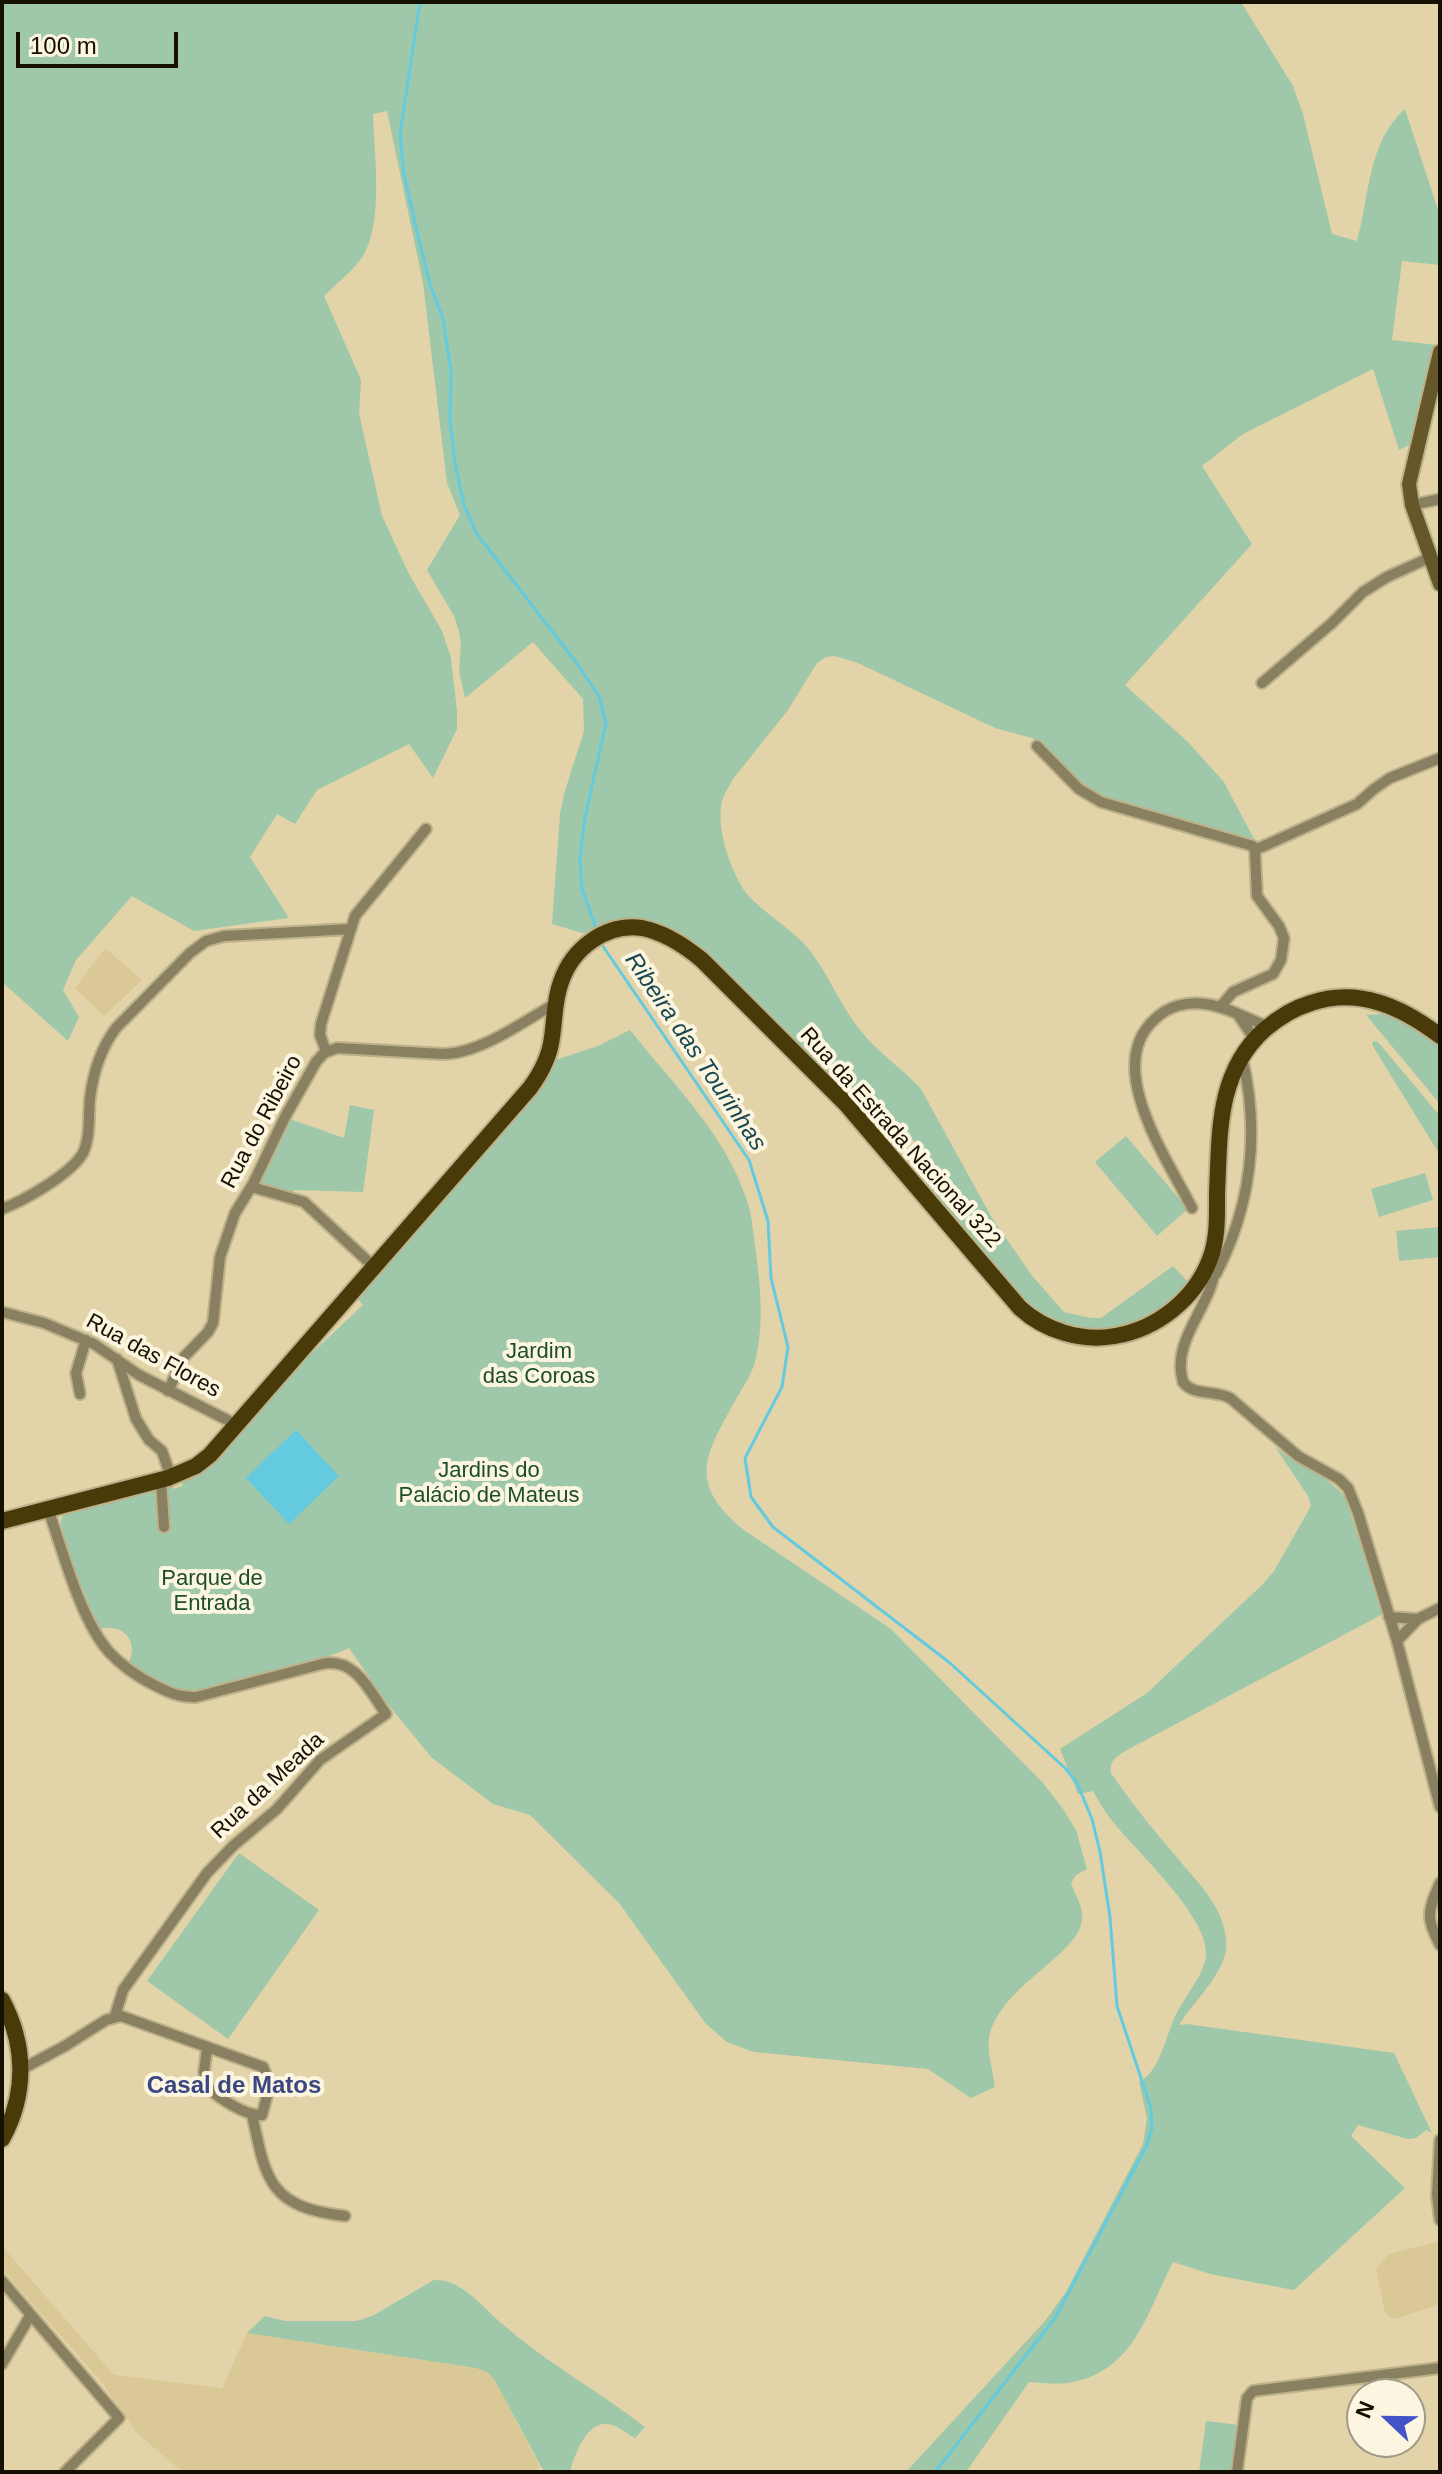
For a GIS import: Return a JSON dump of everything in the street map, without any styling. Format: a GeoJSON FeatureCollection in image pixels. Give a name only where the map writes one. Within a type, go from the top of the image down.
{"type":"FeatureCollection","features":[{"type":"Feature","properties":{"kind":"main road","name":"Rua da Estrada Nacional 322"},"geometry":{"type":"LineString","coordinates":[[2,1521],[166,1478],[202,1462],[534,1083],[550,1050],[561,981],[569,964],[596,938],[626,928],[649,930],[682,946],[708,965],[846,1104],[1011,1298],[1030,1317],[1075,1336],[1096,1338],[1139,1330],[1169,1313],[1191,1292],[1205,1269],[1216,1232],[1222,1108],[1227,1087],[1242,1056],[1269,1027],[1290,1012],[1314,1002],[1358,998],[1403,1010],[1440,1036]]}},
{"type":"Feature","properties":{"kind":"main road"},"geometry":{"type":"LineString","coordinates":[[2,2000],[15,2030],[22,2069],[16,2103],[2,2139]]}},
{"type":"Feature","properties":{"kind":"street"},"geometry":{"type":"LineString","coordinates":[[1440,352],[1409,484],[1412,505],[1440,584]]}},
{"type":"Feature","properties":{"kind":"street"},"geometry":{"type":"LineString","coordinates":[[1412,505],[1440,499]]}},
{"type":"Feature","properties":{"kind":"street"},"geometry":{"type":"LineString","coordinates":[[1262,683],[1363,592],[1429,558]]}},
{"type":"Feature","properties":{"kind":"street"},"geometry":{"type":"LineString","coordinates":[[1037,746],[1079,789],[1096,800],[1247,843],[1255,850],[1256,893],[1282,932],[1283,953],[1273,974],[1233,992],[1220,1007]]}},
{"type":"Feature","properties":{"kind":"street"},"geometry":{"type":"LineString","coordinates":[[1255,850],[1357,804],[1390,778],[1440,758]]}},
{"type":"Feature","properties":{"kind":"street"},"geometry":{"type":"LineString","coordinates":[[326,1051],[321,1038],[321,1024],[351,929],[362,905],[426,829]]}},
{"type":"Feature","properties":{"kind":"street"},"geometry":{"type":"LineString","coordinates":[[2,1209],[32,1194],[79,1158],[88,1137],[94,1078],[108,1041],[116,1028],[200,944],[224,936],[351,929]]}},
{"type":"Feature","properties":{"kind":"street","name":"Rua do Ribeiro"},"geometry":{"type":"LineString","coordinates":[[168,1391],[184,1357],[212,1326],[222,1248],[235,1213],[252,1187],[288,1110],[326,1051],[345,1048],[459,1053],[491,1040],[556,1003]]}},
{"type":"Feature","properties":{"kind":"street"},"geometry":{"type":"LineString","coordinates":[[1192,1208],[1142,1105],[1134,1059],[1146,1028],[1165,1011],[1195,1003],[1220,1007],[1269,1027]]}},
{"type":"Feature","properties":{"kind":"street"},"geometry":{"type":"LineString","coordinates":[[1239,1016],[1255,1040]]}},
{"type":"Feature","properties":{"kind":"street"},"geometry":{"type":"LineString","coordinates":[[1242,1056],[1250,1117],[1247,1181],[1238,1225],[1183,1350],[1180,1369],[1183,1382],[1192,1390],[1218,1393],[1230,1398],[1298,1456],[1339,1479],[1348,1488],[1397,1641],[1440,1807]]}},
{"type":"Feature","properties":{"kind":"street"},"geometry":{"type":"LineString","coordinates":[[252,1187],[304,1202],[374,1267]]}},
{"type":"Feature","properties":{"kind":"street"},"geometry":{"type":"LineString","coordinates":[[1211,1283],[1215,1265],[1212,1252]]}},
{"type":"Feature","properties":{"kind":"street","name":"Rua das Flores"},"geometry":{"type":"LineString","coordinates":[[2,1312],[44,1323],[86,1340],[168,1391],[237,1425]]}},
{"type":"Feature","properties":{"kind":"street"},"geometry":{"type":"LineString","coordinates":[[80,1394],[76,1373],[86,1340]]}},
{"type":"Feature","properties":{"kind":"street"},"geometry":{"type":"LineString","coordinates":[[117,1359],[136,1418],[149,1440],[163,1453],[166,1478],[164,1527]]}},
{"type":"Feature","properties":{"kind":"street","name":"Rua da Meada"},"geometry":{"type":"LineString","coordinates":[[48,1509],[95,1631],[115,1657],[144,1680],[179,1696],[196,1697],[322,1664],[338,1663],[360,1677],[386,1714],[320,1760],[277,1809],[207,1873],[123,1990],[115,2016]]}},
{"type":"Feature","properties":{"kind":"street"},"geometry":{"type":"LineString","coordinates":[[1397,1641],[1418,1619],[1440,1608]]}},
{"type":"Feature","properties":{"kind":"street"},"geometry":{"type":"LineString","coordinates":[[1389,1617],[1418,1619]]}},
{"type":"Feature","properties":{"kind":"street"},"geometry":{"type":"LineString","coordinates":[[1440,1883],[1429,1916],[1440,1945]]}},
{"type":"Feature","properties":{"kind":"street"},"geometry":{"type":"LineString","coordinates":[[22,2069],[115,2016],[125,2017],[265,2069],[270,2084],[265,2109],[260,2116],[207,2087],[204,2072],[207,2048]]}},
{"type":"Feature","properties":{"kind":"street"},"geometry":{"type":"LineString","coordinates":[[252,2114],[264,2168],[279,2190],[301,2206],[345,2216]]}},
{"type":"Feature","properties":{"kind":"street"},"geometry":{"type":"LineString","coordinates":[[1440,2140],[1437,2201],[1440,2220]]}},
{"type":"Feature","properties":{"kind":"street"},"geometry":{"type":"LineString","coordinates":[[2,2281],[119,2418],[65,2472]]}},
{"type":"Feature","properties":{"kind":"street"},"geometry":{"type":"LineString","coordinates":[[2,2364],[30,2316]]}},
{"type":"Feature","properties":{"kind":"street"},"geometry":{"type":"LineString","coordinates":[[1237,2472],[1247,2398],[1253,2391],[1440,2368]]}},
{"type":"Feature","properties":{"kind":"shaded area"},"geometry":{"type":"Polygon","coordinates":[[[105,948],[142,980],[104,1016],[75,988],[105,948]]]}},
{"type":"Feature","properties":{"kind":"shaded area"},"geometry":{"type":"Polygon","coordinates":[[[1440,2241],[1440,2304],[1395,2319],[1389,2317],[1385,2312],[1376,2269],[1389,2254],[1440,2241]]]}},
{"type":"Feature","properties":{"kind":"shaded area"},"geometry":{"type":"Polygon","coordinates":[[[2,2246],[114,2375],[222,2388],[247,2333],[476,2368],[494,2379],[540,2467],[532,2472],[182,2472],[136,2432],[103,2384],[2,2269],[2,2246]]]}},
{"type":"Feature","properties":{"kind":"green space"},"geometry":{"type":"Polygon","coordinates":[[[2,2],[1241,2],[1293,86],[1303,114],[1332,234],[1357,241],[1377,154],[1383,138],[1405,109],[1440,216],[1440,265],[1402,261],[1392,340],[1437,345],[1411,444],[1399,450],[1373,369],[1243,434],[1202,466],[1252,544],[1125,685],[1188,742],[1224,782],[1254,839],[1103,798],[1032,738],[995,728],[858,663],[835,656],[817,663],[788,710],[733,779],[722,803],[721,828],[741,886],[807,947],[860,1030],[921,1089],[992,1218],[1033,1277],[1064,1312],[1101,1318],[1173,1266],[1189,1283],[1172,1300],[1133,1324],[1112,1329],[1069,1327],[1047,1318],[1017,1297],[923,1184],[924,1154],[901,1126],[887,1118],[867,1117],[785,1031],[711,961],[668,930],[589,935],[552,924],[560,814],[584,731],[583,699],[533,642],[465,698],[459,671],[459,631],[454,616],[427,570],[460,515],[447,483],[423,283],[387,111],[373,114],[376,206],[370,241],[350,272],[324,296],[361,380],[359,413],[382,516],[409,574],[442,631],[451,658],[457,729],[433,778],[409,744],[317,790],[295,824],[277,814],[250,857],[289,918],[194,931],[132,896],[76,960],[63,990],[79,1017],[68,1041],[2,982],[2,2]]]}},
{"type":"Feature","properties":{"kind":"green space"},"geometry":{"type":"Polygon","coordinates":[[[1382,1014],[1397,1018],[1440,1045],[1440,1104],[1366,1015],[1382,1014]]]}},
{"type":"Feature","properties":{"kind":"green space","name":"Jardins do Palácio de Mateus"},"geometry":{"type":"Polygon","coordinates":[[[630,1030],[716,1137],[741,1185],[751,1216],[758,1267],[760,1335],[752,1370],[711,1450],[707,1465],[713,1496],[744,1530],[891,1629],[1043,1783],[1076,1830],[1087,1869],[1076,1875],[1071,1883],[1082,1913],[1078,1932],[1055,1958],[1023,1986],[996,2019],[989,2038],[995,2087],[971,2098],[928,2069],[754,2052],[727,2042],[706,2024],[619,1903],[530,1815],[493,1804],[431,1757],[387,1703],[349,1648],[211,1690],[177,1688],[157,1681],[129,1662],[132,1647],[121,1631],[99,1629],[72,1563],[61,1525],[66,1512],[171,1485],[174,1489],[182,1486],[183,1481],[233,1440],[305,1360],[363,1305],[357,1298],[534,1098],[555,1060],[598,1046],[630,1030]]]}},
{"type":"Feature","properties":{"kind":"green space"},"geometry":{"type":"Polygon","coordinates":[[[1374,1041],[1440,1116],[1440,1155],[1374,1048],[1374,1041]]]}},
{"type":"Feature","properties":{"kind":"green space"},"geometry":{"type":"Polygon","coordinates":[[[350,1105],[374,1110],[363,1192],[295,1190],[290,1194],[255,1186],[287,1118],[344,1138],[350,1105]]]}},
{"type":"Feature","properties":{"kind":"green space"},"geometry":{"type":"Polygon","coordinates":[[[1126,1136],[1188,1209],[1157,1236],[1095,1162],[1126,1136]]]}},
{"type":"Feature","properties":{"kind":"green space"},"geometry":{"type":"Polygon","coordinates":[[[1425,1173],[1433,1200],[1379,1217],[1371,1189],[1425,1173]]]}},
{"type":"Feature","properties":{"kind":"green space"},"geometry":{"type":"Polygon","coordinates":[[[1440,1227],[1440,1257],[1399,1261],[1396,1231],[1440,1227]]]}},
{"type":"Feature","properties":{"kind":"green space"},"geometry":{"type":"Polygon","coordinates":[[[1275,1447],[1330,1482],[1345,1497],[1383,1614],[1127,1750],[1113,1762],[1111,1773],[1207,1894],[1216,1908],[1226,1937],[1220,1967],[1179,2025],[1394,2053],[1432,2133],[1426,2130],[1416,2138],[1408,2139],[1358,2125],[1351,2136],[1405,2188],[1294,2290],[1210,2274],[1173,2262],[1137,2336],[1111,2365],[1073,2382],[1029,2382],[966,2472],[906,2472],[1045,2321],[1066,2292],[1143,2144],[1147,2118],[1139,2082],[1156,2064],[1177,2013],[1201,1972],[1206,1956],[1204,1941],[1196,1923],[1170,1886],[1113,1822],[1093,1791],[1078,1794],[1060,1749],[1147,1693],[1274,1571],[1311,1506],[1308,1496],[1275,1447]]]}},
{"type":"Feature","properties":{"kind":"green space"},"geometry":{"type":"Polygon","coordinates":[[[239,1853],[319,1910],[228,2039],[147,1981],[239,1853]]]}},
{"type":"Feature","properties":{"kind":"green space"},"geometry":{"type":"Polygon","coordinates":[[[434,2280],[462,2288],[535,2350],[645,2427],[635,2438],[613,2425],[599,2425],[582,2442],[570,2472],[544,2472],[494,2379],[487,2372],[247,2333],[265,2316],[285,2321],[356,2321],[372,2316],[434,2280]]]}},
{"type":"Feature","properties":{"kind":"green space"},"geometry":{"type":"Polygon","coordinates":[[[1206,2421],[1239,2425],[1233,2472],[1199,2472],[1206,2421]]]}},
{"type":"Feature","properties":{"kind":"water"},"geometry":{"type":"Polygon","coordinates":[[[296,1430],[339,1476],[289,1524],[246,1478],[296,1430]]]}},
{"type":"Feature","properties":{"kind":"waterway","name":"Ribeira das Tourinhas"},"geometry":{"type":"LineString","coordinates":[[420,2],[400,134],[404,174],[417,232],[430,284],[443,319],[451,371],[450,421],[455,463],[464,505],[477,534],[599,696],[606,723],[585,818],[580,858],[582,889],[597,931]]}},
{"type":"Feature","properties":{"kind":"waterway","name":"Ribeira das Tourinhas"},"geometry":{"type":"LineString","coordinates":[[600,942],[749,1160],[768,1221],[771,1278],[788,1347],[782,1387],[745,1458],[751,1497],[773,1527],[950,1663],[1066,1769],[1077,1783],[1092,1819],[1100,1852],[1110,1917],[1117,2006],[1151,2108],[1152,2128],[1147,2145],[1055,2318],[935,2472]]}},
{"type":"Feature","properties":{"kind":"district","name":"Casal de Matos"},"geometry":{"type":"Point","coordinates":[234,2086]}},
{"type":"Feature","properties":{"kind":"park label","name":"Jardim das Coroas"},"geometry":{"type":"Point","coordinates":[539,1364]}},
{"type":"Feature","properties":{"kind":"park label","name":"Parque de Entrada"},"geometry":{"type":"Point","coordinates":[212,1592]}}]}
